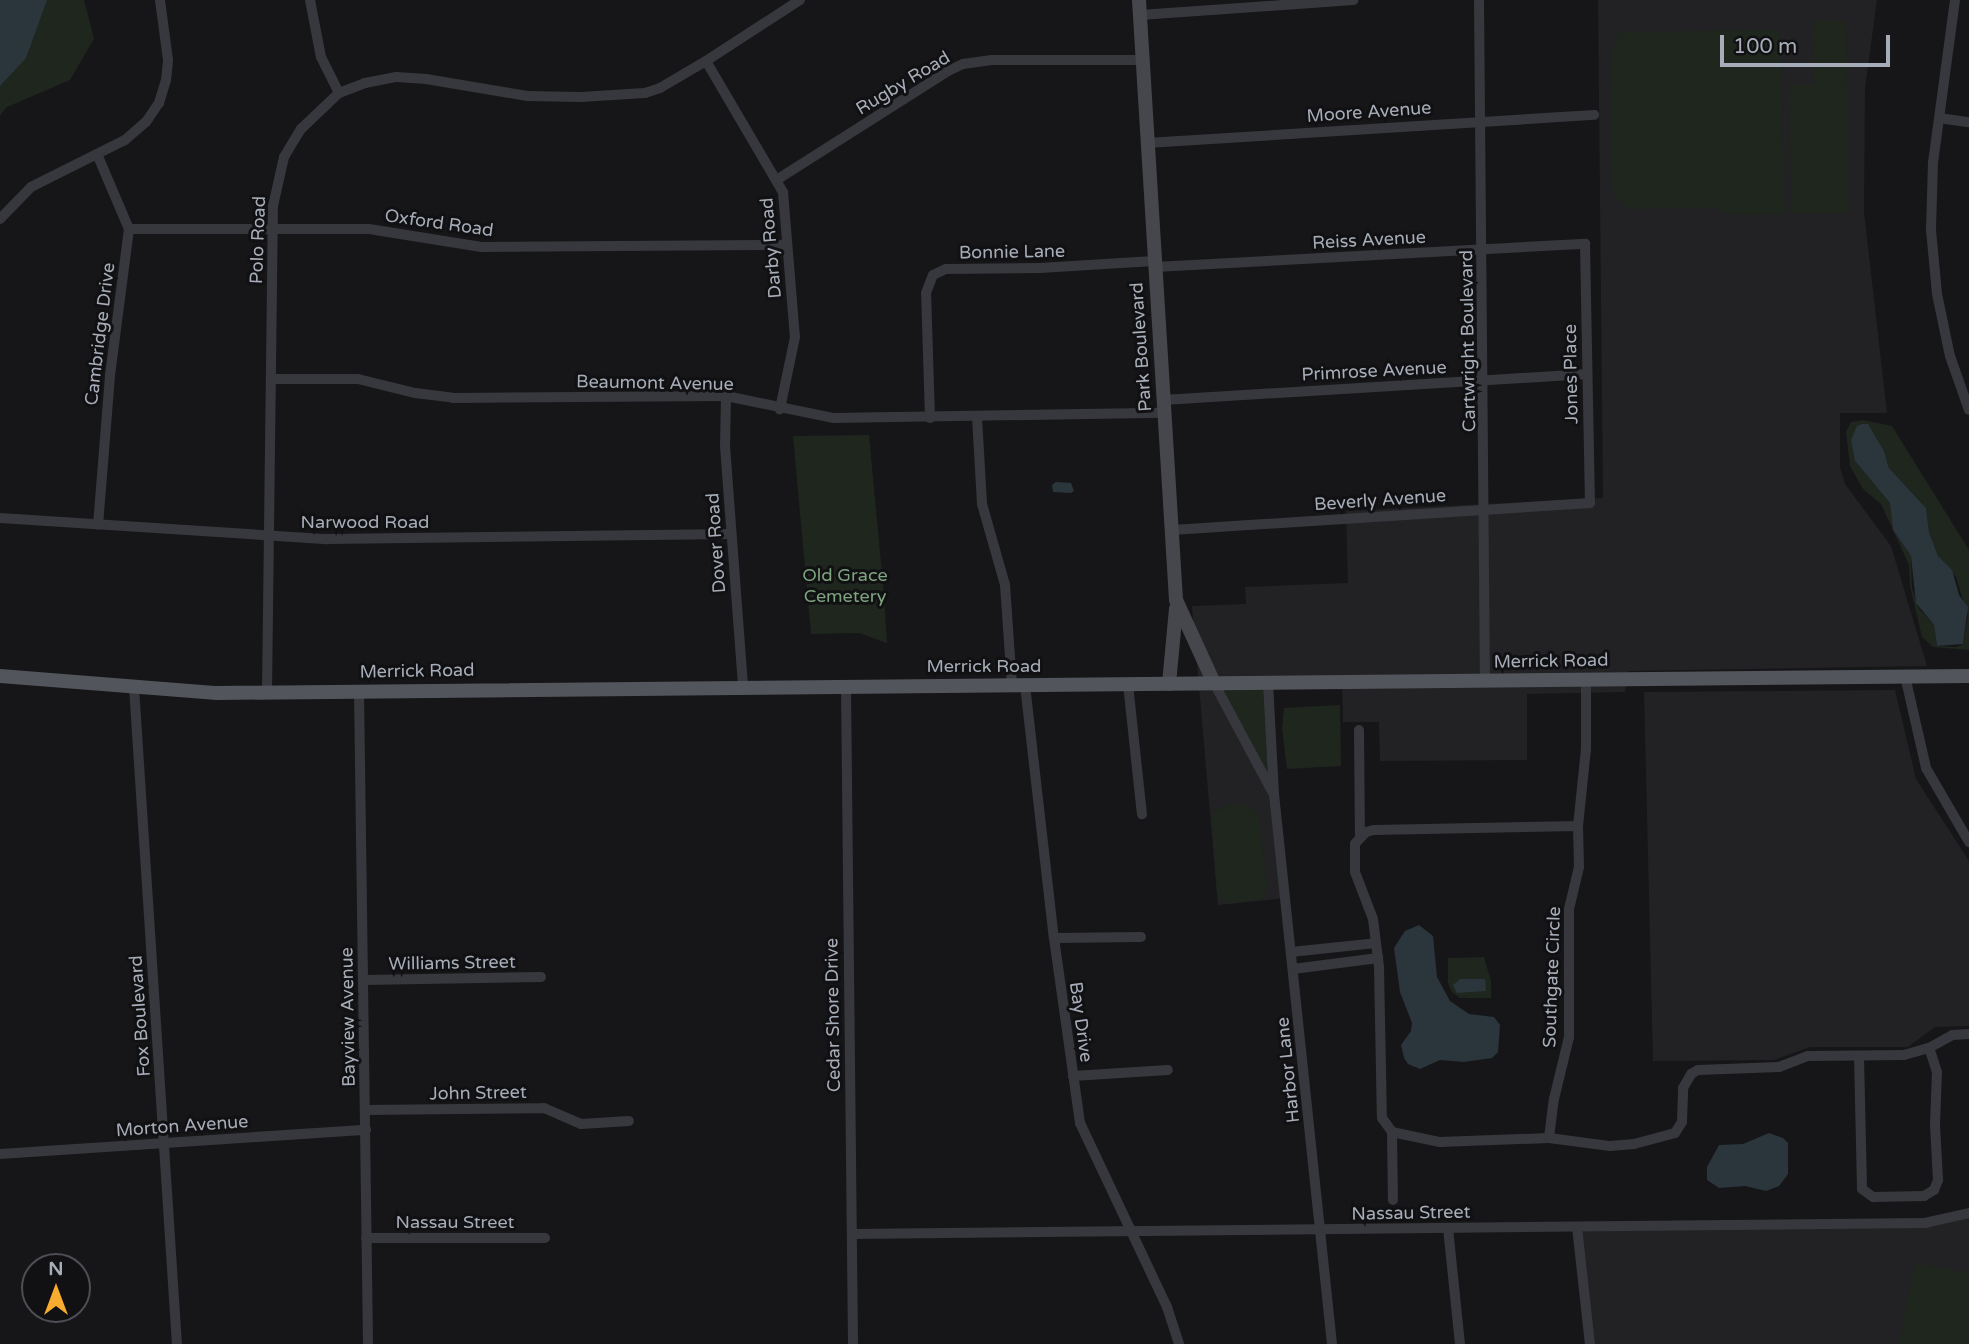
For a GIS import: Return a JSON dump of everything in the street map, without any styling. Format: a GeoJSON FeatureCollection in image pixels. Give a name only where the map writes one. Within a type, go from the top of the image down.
{"type":"FeatureCollection","features":[{"type":"Feature","properties":{"kind":"main road","name":"Park Boulevard"},"geometry":{"type":"LineString","coordinates":[[1139,7],[1176,600],[1214,683]]}},
{"type":"Feature","properties":{"kind":"main road"},"geometry":{"type":"LineString","coordinates":[[1169,684],[1176,600]]}},
{"type":"Feature","properties":{"kind":"main road","name":"Merrick Road"},"geometry":{"type":"LineString","coordinates":[[0,676],[218,693],[1969,676]]}},
{"type":"Feature","properties":{"kind":"street"},"geometry":{"type":"LineString","coordinates":[[0,219],[31,187],[137,132],[153,112],[164,90],[168,60],[160,0]]}},
{"type":"Feature","properties":{"kind":"street"},"geometry":{"type":"LineString","coordinates":[[310,0],[321,57],[339,93]]}},
{"type":"Feature","properties":{"kind":"street","name":"Polo Road"},"geometry":{"type":"LineString","coordinates":[[267,693],[275,191],[284,157],[309,119],[339,93],[380,79],[410,77],[528,96],[631,95],[660,88],[800,0]]}},
{"type":"Feature","properties":{"kind":"street"},"geometry":{"type":"LineString","coordinates":[[1139,7],[1353,0]]}},
{"type":"Feature","properties":{"kind":"street","name":"Cartwright Boulevard"},"geometry":{"type":"LineString","coordinates":[[1479,0],[1485,380],[1485,681]]}},
{"type":"Feature","properties":{"kind":"street"},"geometry":{"type":"LineString","coordinates":[[1955,0],[1933,162],[1931,230],[1937,294],[1950,356],[1969,410]]}},
{"type":"Feature","properties":{"kind":"street","name":"Rugby Road"},"geometry":{"type":"LineString","coordinates":[[778,180],[948,71],[964,64],[992,60],[1142,60]]}},
{"type":"Feature","properties":{"kind":"street","name":"Darby Road"},"geometry":{"type":"LineString","coordinates":[[706,61],[778,180],[785,204],[795,337],[780,409]]}},
{"type":"Feature","properties":{"kind":"street","name":"Moore Avenue"},"geometry":{"type":"LineString","coordinates":[[1147,143],[1480,120],[1594,115]]}},
{"type":"Feature","properties":{"kind":"street"},"geometry":{"type":"LineString","coordinates":[[1939,118],[1969,122]]}},
{"type":"Feature","properties":{"kind":"street"},"geometry":{"type":"LineString","coordinates":[[97,154],[129,229]]}},
{"type":"Feature","properties":{"kind":"street","name":"Oxford Road"},"geometry":{"type":"LineString","coordinates":[[129,229],[369,229],[482,247],[787,245]]}},
{"type":"Feature","properties":{"kind":"street","name":"Cambridge Drive"},"geometry":{"type":"LineString","coordinates":[[98,525],[110,376],[129,229]]}},
{"type":"Feature","properties":{"kind":"street","name":"Reiss Avenue"},"geometry":{"type":"LineString","coordinates":[[1154,264],[1585,244]]}},
{"type":"Feature","properties":{"kind":"street","name":"Jones Place"},"geometry":{"type":"LineString","coordinates":[[1585,244],[1590,503]]}},
{"type":"Feature","properties":{"kind":"street","name":"Bonnie Lane"},"geometry":{"type":"LineString","coordinates":[[930,418],[926,293],[933,275],[946,269],[1154,264]]}},
{"type":"Feature","properties":{"kind":"street","name":"Primrose Avenue"},"geometry":{"type":"LineString","coordinates":[[1164,406],[1587,374]]}},
{"type":"Feature","properties":{"kind":"street","name":"Beaumont Avenue"},"geometry":{"type":"LineString","coordinates":[[271,379],[358,379],[415,393],[453,398],[726,396],[833,418],[977,417],[1164,406]]}},
{"type":"Feature","properties":{"kind":"street","name":"Dover Road"},"geometry":{"type":"LineString","coordinates":[[726,396],[731,534],[743,687]]}},
{"type":"Feature","properties":{"kind":"street","name":"Bay Drive"},"geometry":{"type":"LineString","coordinates":[[977,417],[984,515],[1005,585],[1080,1123],[1167,1307],[1179,1344]]}},
{"type":"Feature","properties":{"kind":"street","name":"Beverly Avenue"},"geometry":{"type":"LineString","coordinates":[[1172,530],[1590,503]]}},
{"type":"Feature","properties":{"kind":"street","name":"Narwood Road"},"geometry":{"type":"LineString","coordinates":[[0,518],[327,539],[731,534]]}},
{"type":"Feature","properties":{"kind":"street"},"geometry":{"type":"LineString","coordinates":[[1905,676],[1926,768],[1969,842]]}},
{"type":"Feature","properties":{"kind":"street","name":"Southgate Circle"},"geometry":{"type":"LineString","coordinates":[[1549,1138],[1554,1099],[1569,1037],[1569,909],[1579,867],[1577,826],[1586,749],[1586,680]]}},
{"type":"Feature","properties":{"kind":"street","name":"Harbor Lane"},"geometry":{"type":"LineString","coordinates":[[1214,683],[1274,794]]}},
{"type":"Feature","properties":{"kind":"street","name":"Harbor Lane"},"geometry":{"type":"LineString","coordinates":[[1268,683],[1274,794],[1332,1344]]}},
{"type":"Feature","properties":{"kind":"street"},"geometry":{"type":"LineString","coordinates":[[1128,684],[1142,814]]}},
{"type":"Feature","properties":{"kind":"street","name":"Fox Boulevard"},"geometry":{"type":"LineString","coordinates":[[134,687],[177,1344]]}},
{"type":"Feature","properties":{"kind":"street","name":"Cedar Shore Drive"},"geometry":{"type":"LineString","coordinates":[[846,687],[853,1344]]}},
{"type":"Feature","properties":{"kind":"street","name":"Bayview Avenue"},"geometry":{"type":"LineString","coordinates":[[359,691],[368,1344]]}},
{"type":"Feature","properties":{"kind":"street"},"geometry":{"type":"LineString","coordinates":[[1359,730],[1360,836],[1356,844],[1356,872],[1373,919],[1378,958],[1382,1118],[1392,1132],[1392,1200]]}},
{"type":"Feature","properties":{"kind":"street"},"geometry":{"type":"LineString","coordinates":[[1360,836],[1374,830],[1577,826]]}},
{"type":"Feature","properties":{"kind":"street"},"geometry":{"type":"LineString","coordinates":[[1054,937],[1141,937]]}},
{"type":"Feature","properties":{"kind":"street"},"geometry":{"type":"LineString","coordinates":[[1291,952],[1376,943]]}},
{"type":"Feature","properties":{"kind":"street"},"geometry":{"type":"LineString","coordinates":[[1293,969],[1378,958]]}},
{"type":"Feature","properties":{"kind":"street","name":"Williams Street"},"geometry":{"type":"LineString","coordinates":[[364,980],[541,977]]}},
{"type":"Feature","properties":{"kind":"street"},"geometry":{"type":"LineString","coordinates":[[1392,1132],[1462,1143],[1549,1138],[1610,1146],[1669,1137],[1682,1122],[1686,1080],[1698,1070],[1767,1069],[1808,1056],[1904,1055],[1928,1048],[1952,1035],[1969,1034]]}},
{"type":"Feature","properties":{"kind":"street"},"geometry":{"type":"LineString","coordinates":[[1859,1056],[1862,1189],[1872,1197],[1924,1196],[1934,1190],[1938,1180],[1935,1124],[1937,1072],[1928,1048]]}},
{"type":"Feature","properties":{"kind":"street"},"geometry":{"type":"LineString","coordinates":[[1073,1076],[1168,1070]]}},
{"type":"Feature","properties":{"kind":"street","name":"John Street"},"geometry":{"type":"LineString","coordinates":[[365,1110],[544,1108],[581,1124],[629,1121]]}},
{"type":"Feature","properties":{"kind":"street","name":"Morton Avenue"},"geometry":{"type":"LineString","coordinates":[[0,1154],[366,1130]]}},
{"type":"Feature","properties":{"kind":"street","name":"Nassau Street"},"geometry":{"type":"LineString","coordinates":[[852,1234],[1924,1223],[1969,1213]]}},
{"type":"Feature","properties":{"kind":"street"},"geometry":{"type":"LineString","coordinates":[[1577,1227],[1590,1344]]}},
{"type":"Feature","properties":{"kind":"street"},"geometry":{"type":"LineString","coordinates":[[1448,1228],[1461,1344]]}},
{"type":"Feature","properties":{"kind":"street","name":"Nassau Street"},"geometry":{"type":"LineString","coordinates":[[366,1238],[545,1238]]}},
{"type":"Feature","properties":{"kind":"shaded area"},"geometry":{"type":"Polygon","coordinates":[[[0,0],[47,0],[26,58],[0,86],[0,0]]]}},
{"type":"Feature","properties":{"kind":"shaded area"},"geometry":{"type":"Polygon","coordinates":[[[1598,0],[1877,0],[1865,88],[1864,212],[1887,413],[1840,413],[1840,467],[1845,484],[1891,546],[1927,666],[1628,671],[1625,692],[1527,694],[1527,760],[1380,761],[1379,722],[1343,722],[1342,684],[1270,684],[1287,898],[1218,905],[1192,606],[1246,604],[1245,587],[1348,583],[1346,511],[1603,498],[1598,0]]]}},
{"type":"Feature","properties":{"kind":"shaded area"},"geometry":{"type":"Polygon","coordinates":[[[1868,424],[1884,451],[1889,468],[1926,508],[1929,532],[1938,556],[1952,570],[1959,595],[1968,607],[1963,644],[1937,646],[1934,625],[1916,603],[1911,556],[1893,530],[1890,503],[1855,461],[1851,440],[1857,426],[1868,424]]]}},
{"type":"Feature","properties":{"kind":"shaded area"},"geometry":{"type":"Polygon","coordinates":[[[1056,482],[1071,483],[1074,491],[1053,492],[1052,485],[1056,482]]]}},
{"type":"Feature","properties":{"kind":"shaded area"},"geometry":{"type":"Polygon","coordinates":[[[1895,690],[1916,779],[1969,861],[1969,1026],[1935,1027],[1908,1047],[1810,1047],[1774,1060],[1653,1061],[1644,692],[1895,690]]]}},
{"type":"Feature","properties":{"kind":"shaded area"},"geometry":{"type":"Polygon","coordinates":[[[1419,925],[1433,936],[1437,977],[1450,1001],[1469,1014],[1494,1017],[1500,1025],[1498,1052],[1492,1058],[1464,1062],[1440,1060],[1420,1069],[1408,1064],[1404,1058],[1401,1045],[1411,1031],[1412,1023],[1400,992],[1394,948],[1405,931],[1419,925]]]}},
{"type":"Feature","properties":{"kind":"shaded area"},"geometry":{"type":"Polygon","coordinates":[[[1460,979],[1485,979],[1486,991],[1457,993],[1453,985],[1460,979]]]}},
{"type":"Feature","properties":{"kind":"shaded area"},"geometry":{"type":"Polygon","coordinates":[[[1769,1133],[1788,1143],[1788,1174],[1779,1186],[1766,1191],[1745,1186],[1719,1188],[1707,1180],[1707,1167],[1719,1145],[1743,1144],[1769,1133]]]}},
{"type":"Feature","properties":{"kind":"shaded area"},"geometry":{"type":"Polygon","coordinates":[[[1969,1218],[1969,1344],[1593,1344],[1580,1229],[1931,1227],[1969,1218]]]}},
{"type":"Feature","properties":{"kind":"green space"},"geometry":{"type":"Polygon","coordinates":[[[0,0],[84,0],[94,39],[70,80],[7,107],[0,115],[0,0]]]}},
{"type":"Feature","properties":{"kind":"green space"},"geometry":{"type":"Polygon","coordinates":[[[1813,21],[1846,21],[1849,213],[1791,213],[1789,85],[1814,85],[1813,21]]]}},
{"type":"Feature","properties":{"kind":"green space"},"geometry":{"type":"Polygon","coordinates":[[[1780,30],[1785,214],[1734,215],[1717,208],[1628,209],[1613,195],[1610,62],[1618,32],[1780,30]]]}},
{"type":"Feature","properties":{"kind":"green space"},"geometry":{"type":"Polygon","coordinates":[[[1863,420],[1892,426],[1969,550],[1969,650],[1933,647],[1922,637],[1910,586],[1909,565],[1881,504],[1863,489],[1850,466],[1846,432],[1851,422],[1863,420]],[[1868,425],[1855,461],[1890,503],[1893,530],[1911,556],[1912,588],[1919,609],[1934,625],[1937,646],[1957,647],[1963,644],[1968,616],[1956,577],[1938,556],[1929,532],[1926,508],[1889,468],[1884,451],[1868,425]]]}},
{"type":"Feature","properties":{"kind":"green space","name":"Old Grace Cemetery"},"geometry":{"type":"Polygon","coordinates":[[[869,435],[887,643],[859,633],[811,634],[793,436],[869,435]]]}},
{"type":"Feature","properties":{"kind":"green space"},"geometry":{"type":"Polygon","coordinates":[[[1216,684],[1266,684],[1272,789],[1216,684]]]}},
{"type":"Feature","properties":{"kind":"green space"},"geometry":{"type":"Polygon","coordinates":[[[1340,705],[1341,766],[1287,769],[1282,729],[1284,708],[1340,705]]]}},
{"type":"Feature","properties":{"kind":"green space"},"geometry":{"type":"Polygon","coordinates":[[[1231,804],[1250,806],[1258,815],[1267,884],[1265,898],[1229,904],[1217,896],[1212,813],[1231,804]]]}},
{"type":"Feature","properties":{"kind":"green space"},"geometry":{"type":"Polygon","coordinates":[[[1484,957],[1491,981],[1491,998],[1460,998],[1452,992],[1448,983],[1448,958],[1484,957]]]}},
{"type":"Feature","properties":{"kind":"green space"},"geometry":{"type":"Polygon","coordinates":[[[1915,1263],[1969,1273],[1969,1344],[1899,1344],[1915,1263]]]}}]}
